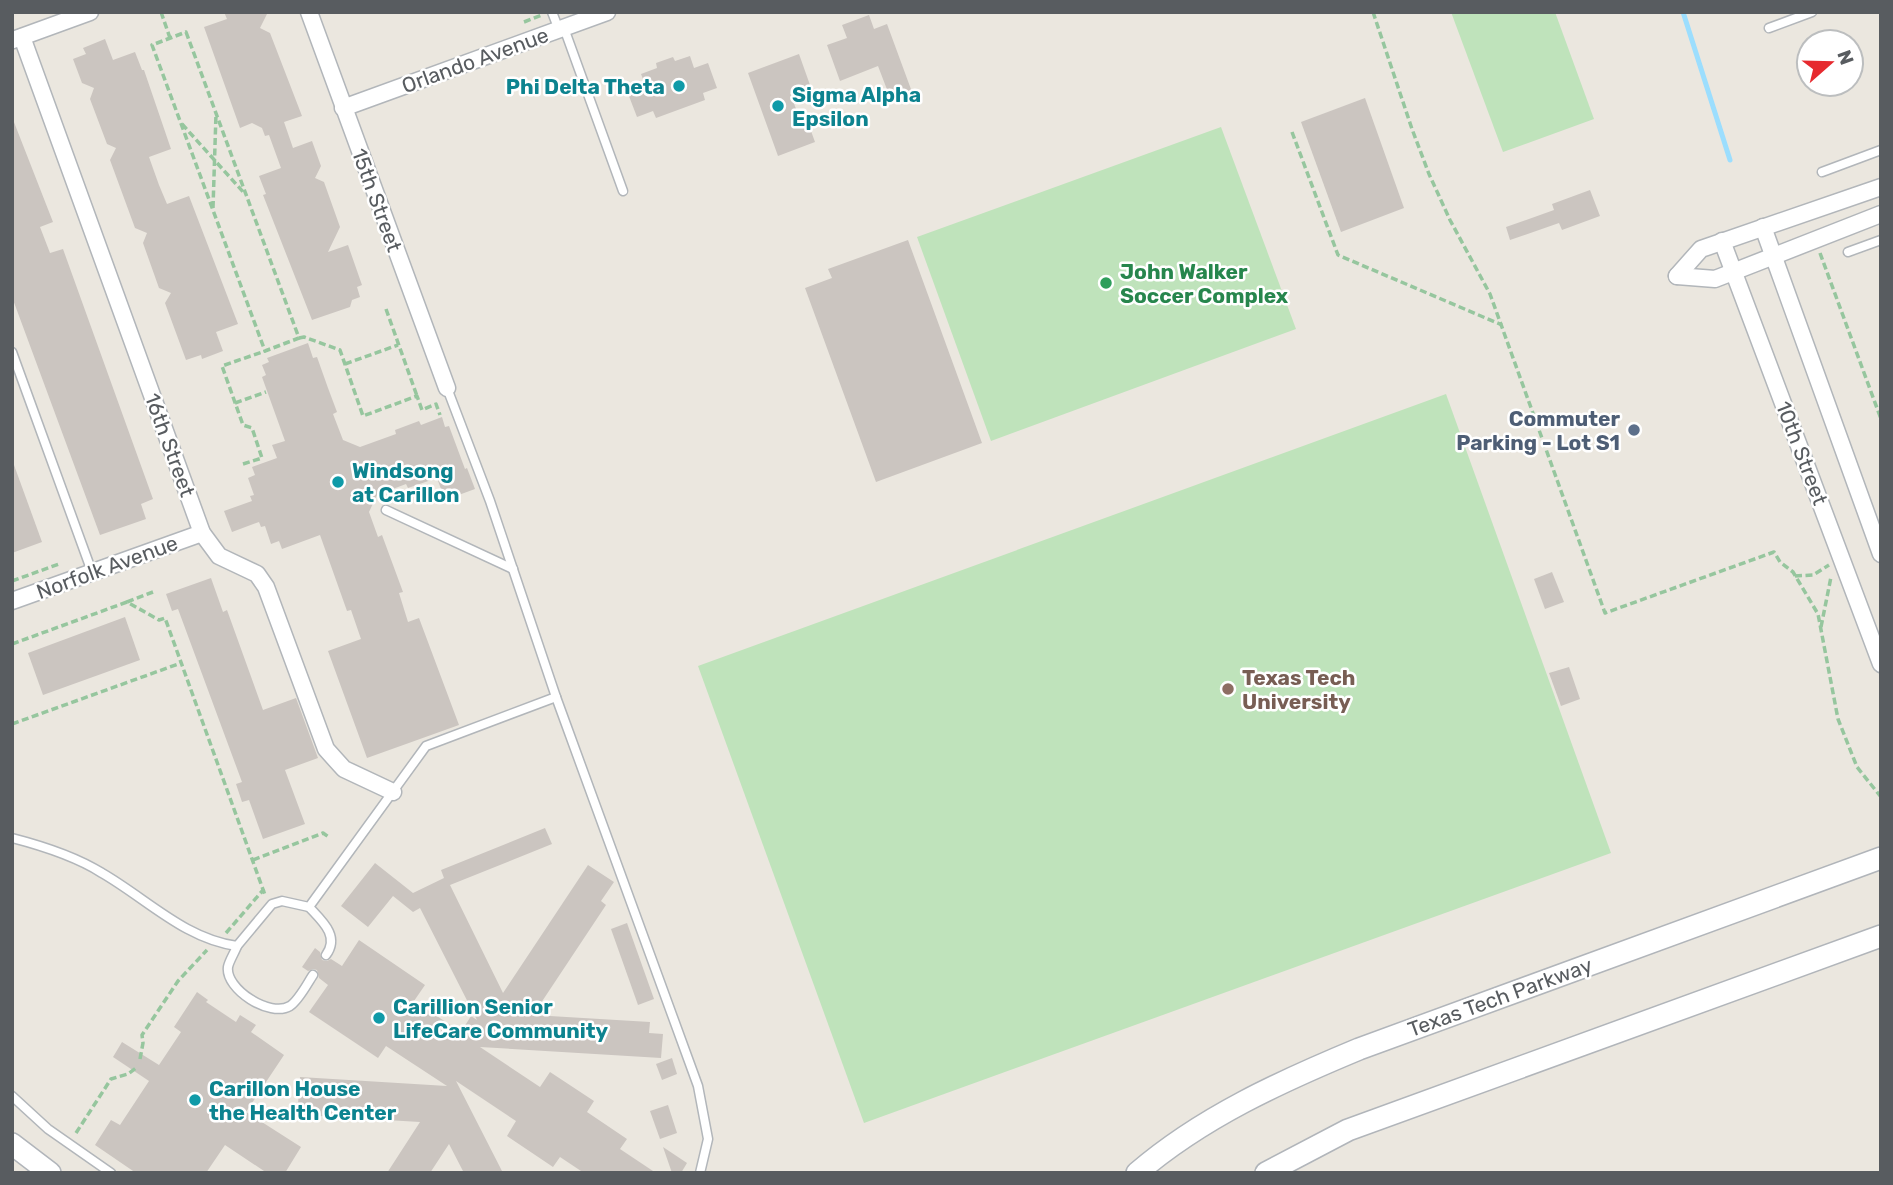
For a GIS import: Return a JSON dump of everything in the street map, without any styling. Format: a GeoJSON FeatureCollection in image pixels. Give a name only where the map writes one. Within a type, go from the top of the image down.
{"type":"FeatureCollection","features":[{"type":"Feature","properties":{"kind":"main road","name":"Texas Tech Parkway"},"geometry":{"type":"LineString","coordinates":[[1137,1173],[1220,1115],[1289,1078],[1359,1049],[1881,858]]}},
{"type":"Feature","properties":{"kind":"main road"},"geometry":{"type":"LineString","coordinates":[[1266,1173],[1348,1130],[1881,936]]}},
{"type":"Feature","properties":{"kind":"main road"},"geometry":{"type":"LineString","coordinates":[[12,1144],[50,1173]]}},
{"type":"Feature","properties":{"kind":"street","name":"15th Street"},"geometry":{"type":"LineString","coordinates":[[309,12],[447,388]]}},
{"type":"Feature","properties":{"kind":"street","name":"Orlando Avenue"},"geometry":{"type":"LineString","coordinates":[[343,108],[607,12]]}},
{"type":"Feature","properties":{"kind":"street"},"geometry":{"type":"LineString","coordinates":[[17,38],[80,14]]}},
{"type":"Feature","properties":{"kind":"street","name":"16th Street"},"geometry":{"type":"LineString","coordinates":[[17,38],[202,533],[219,556],[257,573],[266,587],[326,749],[344,769],[393,792]]}},
{"type":"Feature","properties":{"kind":"street"},"geometry":{"type":"LineString","coordinates":[[1881,187],[1701,249],[1677,276],[1715,279],[1881,214]]}},
{"type":"Feature","properties":{"kind":"street","name":"10th Street"},"geometry":{"type":"LineString","coordinates":[[1763,228],[1881,554]]}},
{"type":"Feature","properties":{"kind":"street","name":"10th Street"},"geometry":{"type":"LineString","coordinates":[[1722,242],[1881,664]]}},
{"type":"Feature","properties":{"kind":"street","name":"Norfolk Avenue"},"geometry":{"type":"LineString","coordinates":[[12,601],[202,533]]}},
{"type":"Feature","properties":{"kind":"lane"},"geometry":{"type":"LineString","coordinates":[[551,12],[561,29],[623,191]]}},
{"type":"Feature","properties":{"kind":"lane"},"geometry":{"type":"LineString","coordinates":[[1769,28],[1812,12]]}},
{"type":"Feature","properties":{"kind":"lane"},"geometry":{"type":"LineString","coordinates":[[1822,172],[1881,150]]}},
{"type":"Feature","properties":{"kind":"lane"},"geometry":{"type":"LineString","coordinates":[[1848,252],[1881,240]]}},
{"type":"Feature","properties":{"kind":"lane"},"geometry":{"type":"LineString","coordinates":[[12,352],[92,572]]}},
{"type":"Feature","properties":{"kind":"lane"},"geometry":{"type":"LineString","coordinates":[[447,388],[490,501],[556,697],[698,1086],[708,1139],[701,1173]]}},
{"type":"Feature","properties":{"kind":"lane"},"geometry":{"type":"LineString","coordinates":[[386,510],[513,569]]}},
{"type":"Feature","properties":{"kind":"lane"},"geometry":{"type":"LineString","coordinates":[[309,907],[426,746],[556,697]]}},
{"type":"Feature","properties":{"kind":"lane"},"geometry":{"type":"LineString","coordinates":[[12,838],[44,846],[101,872],[196,935],[217,944],[237,946]]}},
{"type":"Feature","properties":{"kind":"lane"},"geometry":{"type":"LineString","coordinates":[[313,975],[291,1005],[279,1010],[263,1007],[232,982],[228,967],[237,946],[272,904],[282,901],[309,907],[326,925],[332,936],[330,950],[326,955]]}},
{"type":"Feature","properties":{"kind":"lane"},"geometry":{"type":"LineString","coordinates":[[12,1096],[48,1129],[111,1173]]}},
{"type":"Feature","properties":{"kind":"path"},"geometry":{"type":"LineString","coordinates":[[161,12],[170,38]]}},
{"type":"Feature","properties":{"kind":"path"},"geometry":{"type":"LineString","coordinates":[[524,22],[551,12]]}},
{"type":"Feature","properties":{"kind":"path"},"geometry":{"type":"LineString","coordinates":[[1373,12],[1429,174],[1450,220],[1486,284],[1502,325],[1605,613],[1774,552],[1795,576],[1818,614],[1833,696],[1847,744],[1857,767],[1881,797]]}},
{"type":"Feature","properties":{"kind":"path"},"geometry":{"type":"LineString","coordinates":[[265,351],[152,45],[170,38],[186,32],[299,338]]}},
{"type":"Feature","properties":{"kind":"path"},"geometry":{"type":"LineString","coordinates":[[213,210],[216,112]]}},
{"type":"Feature","properties":{"kind":"path"},"geometry":{"type":"LineString","coordinates":[[181,122],[247,197]]}},
{"type":"Feature","properties":{"kind":"path"},"geometry":{"type":"LineString","coordinates":[[1292,132],[1338,255],[1502,325]]}},
{"type":"Feature","properties":{"kind":"path"},"geometry":{"type":"LineString","coordinates":[[1818,249],[1881,419]]}},
{"type":"Feature","properties":{"kind":"path"},"geometry":{"type":"LineString","coordinates":[[386,309],[422,410],[436,404],[440,415]]}},
{"type":"Feature","properties":{"kind":"path"},"geometry":{"type":"LineString","coordinates":[[243,464],[262,458],[252,428],[243,425],[222,366],[304,337],[340,350],[363,416],[417,397]]}},
{"type":"Feature","properties":{"kind":"path"},"geometry":{"type":"LineString","coordinates":[[345,364],[398,345]]}},
{"type":"Feature","properties":{"kind":"path"},"geometry":{"type":"LineString","coordinates":[[236,403],[266,393]]}},
{"type":"Feature","properties":{"kind":"path"},"geometry":{"type":"LineString","coordinates":[[1821,629],[1833,568],[1828,555]]}},
{"type":"Feature","properties":{"kind":"path"},"geometry":{"type":"LineString","coordinates":[[1795,576],[1813,575],[1831,563]]}},
{"type":"Feature","properties":{"kind":"path"},"geometry":{"type":"LineString","coordinates":[[12,581],[59,564]]}},
{"type":"Feature","properties":{"kind":"path"},"geometry":{"type":"LineString","coordinates":[[12,643],[153,592]]}},
{"type":"Feature","properties":{"kind":"path"},"geometry":{"type":"LineString","coordinates":[[127,602],[159,620],[165,618],[265,892],[225,934]]}},
{"type":"Feature","properties":{"kind":"path"},"geometry":{"type":"LineString","coordinates":[[12,724],[181,663]]}},
{"type":"Feature","properties":{"kind":"path"},"geometry":{"type":"LineString","coordinates":[[253,860],[323,834],[330,838]]}},
{"type":"Feature","properties":{"kind":"path"},"geometry":{"type":"LineString","coordinates":[[140,1059],[142,1034],[178,981],[207,950]]}},
{"type":"Feature","properties":{"kind":"path"},"geometry":{"type":"LineString","coordinates":[[69,1144],[111,1079],[128,1074],[136,1068]]}},
{"type":"Feature","properties":{"kind":"green space"},"geometry":{"type":"Polygon","coordinates":[[[1451,12],[1555,12],[1594,119],[1503,152],[1451,12]]]}},
{"type":"Feature","properties":{"kind":"green space","name":"John Walker Soccer Complex"},"geometry":{"type":"Polygon","coordinates":[[[1221,127],[1296,329],[991,441],[917,237],[1221,127]]]}},
{"type":"Feature","properties":{"kind":"green space"},"geometry":{"type":"Polygon","coordinates":[[[1446,394],[1611,853],[864,1123],[698,666],[1446,394]]]}},
{"type":"Feature","properties":{"kind":"building"},"geometry":{"type":"Polygon","coordinates":[[[224,12],[268,12],[260,28],[270,33],[302,116],[284,122],[293,148],[312,141],[321,166],[315,178],[324,182],[340,227],[328,252],[348,245],[362,285],[357,287],[360,297],[352,300],[350,307],[312,320],[263,195],[266,194],[259,176],[281,168],[269,135],[265,136],[262,128],[252,123],[240,128],[204,27],[227,19],[224,12]]]}},
{"type":"Feature","properties":{"kind":"building","name":"Sigma Alpha Epsilon"},"geometry":{"type":"Polygon","coordinates":[[[869,15],[874,29],[887,24],[912,92],[891,100],[878,66],[840,81],[827,45],[847,38],[842,25],[869,15]]]}},
{"type":"Feature","properties":{"kind":"building"},"geometry":{"type":"Polygon","coordinates":[[[105,39],[113,60],[135,52],[144,70],[171,149],[149,157],[159,185],[167,204],[189,196],[238,324],[216,332],[223,351],[202,359],[201,355],[186,360],[165,303],[171,293],[159,288],[143,243],[147,233],[135,228],[110,160],[116,148],[107,144],[90,99],[94,88],[82,83],[73,59],[86,54],[83,48],[105,39]]]}},
{"type":"Feature","properties":{"kind":"building","name":"Sigma Alpha Epsilon"},"geometry":{"type":"Polygon","coordinates":[[[799,54],[810,85],[790,93],[801,122],[807,120],[815,142],[778,156],[748,73],[799,54]]]}},
{"type":"Feature","properties":{"kind":"building","name":"Phi Delta Theta"},"geometry":{"type":"Polygon","coordinates":[[[690,56],[694,68],[708,63],[717,88],[703,93],[705,100],[656,118],[653,111],[637,117],[627,91],[645,84],[641,74],[657,68],[656,63],[673,57],[675,61],[690,56]]]}},
{"type":"Feature","properties":{"kind":"building"},"geometry":{"type":"Polygon","coordinates":[[[1365,98],[1404,208],[1341,232],[1301,122],[1365,98]]]}},
{"type":"Feature","properties":{"kind":"building"},"geometry":{"type":"Polygon","coordinates":[[[12,117],[53,222],[40,227],[50,253],[63,249],[153,499],[141,504],[146,519],[100,535],[12,297],[12,117]]]}},
{"type":"Feature","properties":{"kind":"building"},"geometry":{"type":"Polygon","coordinates":[[[1590,190],[1600,216],[1562,230],[1559,223],[1510,240],[1506,227],[1554,210],[1552,204],[1590,190]]]}},
{"type":"Feature","properties":{"kind":"building"},"geometry":{"type":"Polygon","coordinates":[[[908,240],[982,443],[876,482],[805,288],[832,278],[828,269],[908,240]]]}},
{"type":"Feature","properties":{"kind":"building","name":"Windsong at Carillon"},"geometry":{"type":"Polygon","coordinates":[[[308,343],[313,358],[317,357],[337,412],[333,414],[343,440],[360,447],[396,434],[395,430],[419,421],[421,425],[442,417],[445,427],[449,426],[475,489],[445,500],[437,478],[408,488],[406,484],[377,495],[369,512],[378,537],[382,535],[403,592],[399,593],[408,622],[419,618],[459,725],[367,758],[328,651],[361,639],[351,610],[347,611],[320,535],[282,549],[279,541],[271,544],[265,526],[261,527],[259,522],[232,532],[224,511],[252,501],[250,496],[254,495],[248,478],[255,475],[252,467],[277,458],[272,445],[285,441],[262,377],[266,375],[262,365],[269,362],[267,358],[308,343]]]}},
{"type":"Feature","properties":{"kind":"building"},"geometry":{"type":"Polygon","coordinates":[[[14,465],[42,542],[12,553],[12,466],[14,465]]]}},
{"type":"Feature","properties":{"kind":"building"},"geometry":{"type":"Polygon","coordinates":[[[1552,572],[1564,602],[1545,609],[1534,579],[1552,572]]]}},
{"type":"Feature","properties":{"kind":"building"},"geometry":{"type":"Polygon","coordinates":[[[211,578],[223,612],[227,610],[263,710],[296,698],[318,758],[285,770],[305,824],[263,839],[249,800],[242,802],[236,784],[242,782],[178,609],[172,611],[166,594],[211,578]]]}},
{"type":"Feature","properties":{"kind":"building"},"geometry":{"type":"Polygon","coordinates":[[[125,617],[140,660],[43,695],[28,653],[125,617]]]}},
{"type":"Feature","properties":{"kind":"building"},"geometry":{"type":"Polygon","coordinates":[[[1569,667],[1580,699],[1561,706],[1549,673],[1569,667]]]}},
{"type":"Feature","properties":{"kind":"building","name":"Carillion Senior LifeCare Community"},"geometry":{"type":"Polygon","coordinates":[[[545,828],[552,844],[450,885],[503,993],[588,865],[614,882],[601,901],[606,905],[533,1015],[650,1022],[649,1033],[663,1034],[661,1058],[480,1047],[540,1087],[550,1072],[594,1101],[587,1112],[627,1139],[620,1149],[656,1173],[584,1173],[560,1157],[553,1167],[507,1136],[516,1121],[456,1081],[503,1173],[464,1173],[449,1144],[430,1173],[387,1173],[420,1122],[302,1115],[302,1104],[298,1104],[300,1077],[447,1086],[386,1046],[378,1058],[309,1012],[328,985],[319,978],[317,970],[308,971],[302,967],[315,948],[320,952],[322,960],[331,959],[342,966],[359,940],[425,985],[414,1001],[461,1032],[471,1016],[477,1020],[420,908],[413,912],[393,896],[368,927],[341,906],[375,863],[413,893],[444,878],[441,870],[545,828]]]}},
{"type":"Feature","properties":{"kind":"building"},"geometry":{"type":"Polygon","coordinates":[[[627,923],[654,999],[638,1005],[611,929],[627,923]]]}},
{"type":"Feature","properties":{"kind":"building","name":"Carillon House the Health Center"},"geometry":{"type":"Polygon","coordinates":[[[197,992],[208,1000],[206,1002],[236,1022],[240,1015],[256,1025],[251,1032],[284,1055],[246,1112],[301,1147],[285,1173],[267,1173],[225,1145],[206,1173],[136,1173],[95,1145],[111,1120],[120,1125],[149,1081],[113,1057],[122,1042],[159,1065],[181,1032],[174,1027],[197,992]]]}},
{"type":"Feature","properties":{"kind":"building"},"geometry":{"type":"Polygon","coordinates":[[[672,1058],[677,1074],[662,1080],[656,1064],[672,1058]]]}},
{"type":"Feature","properties":{"kind":"building"},"geometry":{"type":"Polygon","coordinates":[[[668,1105],[677,1133],[660,1139],[650,1111],[668,1105]]]}},
{"type":"Feature","properties":{"kind":"building"},"geometry":{"type":"Polygon","coordinates":[[[663,1147],[687,1163],[681,1173],[672,1173],[663,1147]]]}},
{"type":"Feature","properties":{"kind":"waterway"},"geometry":{"type":"LineString","coordinates":[[1683,12],[1730,160]]}},
{"type":"Feature","properties":{"kind":"place","name":"Phi Delta Theta"},"geometry":{"type":"Point","coordinates":[679,86]}},
{"type":"Feature","properties":{"kind":"place","name":"Sigma Alpha Epsilon"},"geometry":{"type":"Point","coordinates":[778,106]}},
{"type":"Feature","properties":{"kind":"place","name":"John Walker Soccer Complex"},"geometry":{"type":"Point","coordinates":[1106,283]}},
{"type":"Feature","properties":{"kind":"place","name":"Commuter Parking - Lot S1"},"geometry":{"type":"Point","coordinates":[1634,430]}},
{"type":"Feature","properties":{"kind":"place","name":"Windsong at Carillon"},"geometry":{"type":"Point","coordinates":[338,482]}},
{"type":"Feature","properties":{"kind":"place","name":"Texas Tech University"},"geometry":{"type":"Point","coordinates":[1228,689]}},
{"type":"Feature","properties":{"kind":"place","name":"Carillion Senior LifeCare Community"},"geometry":{"type":"Point","coordinates":[379,1018]}},
{"type":"Feature","properties":{"kind":"place","name":"Carillon House the Health Center"},"geometry":{"type":"Point","coordinates":[195,1100]}}]}
